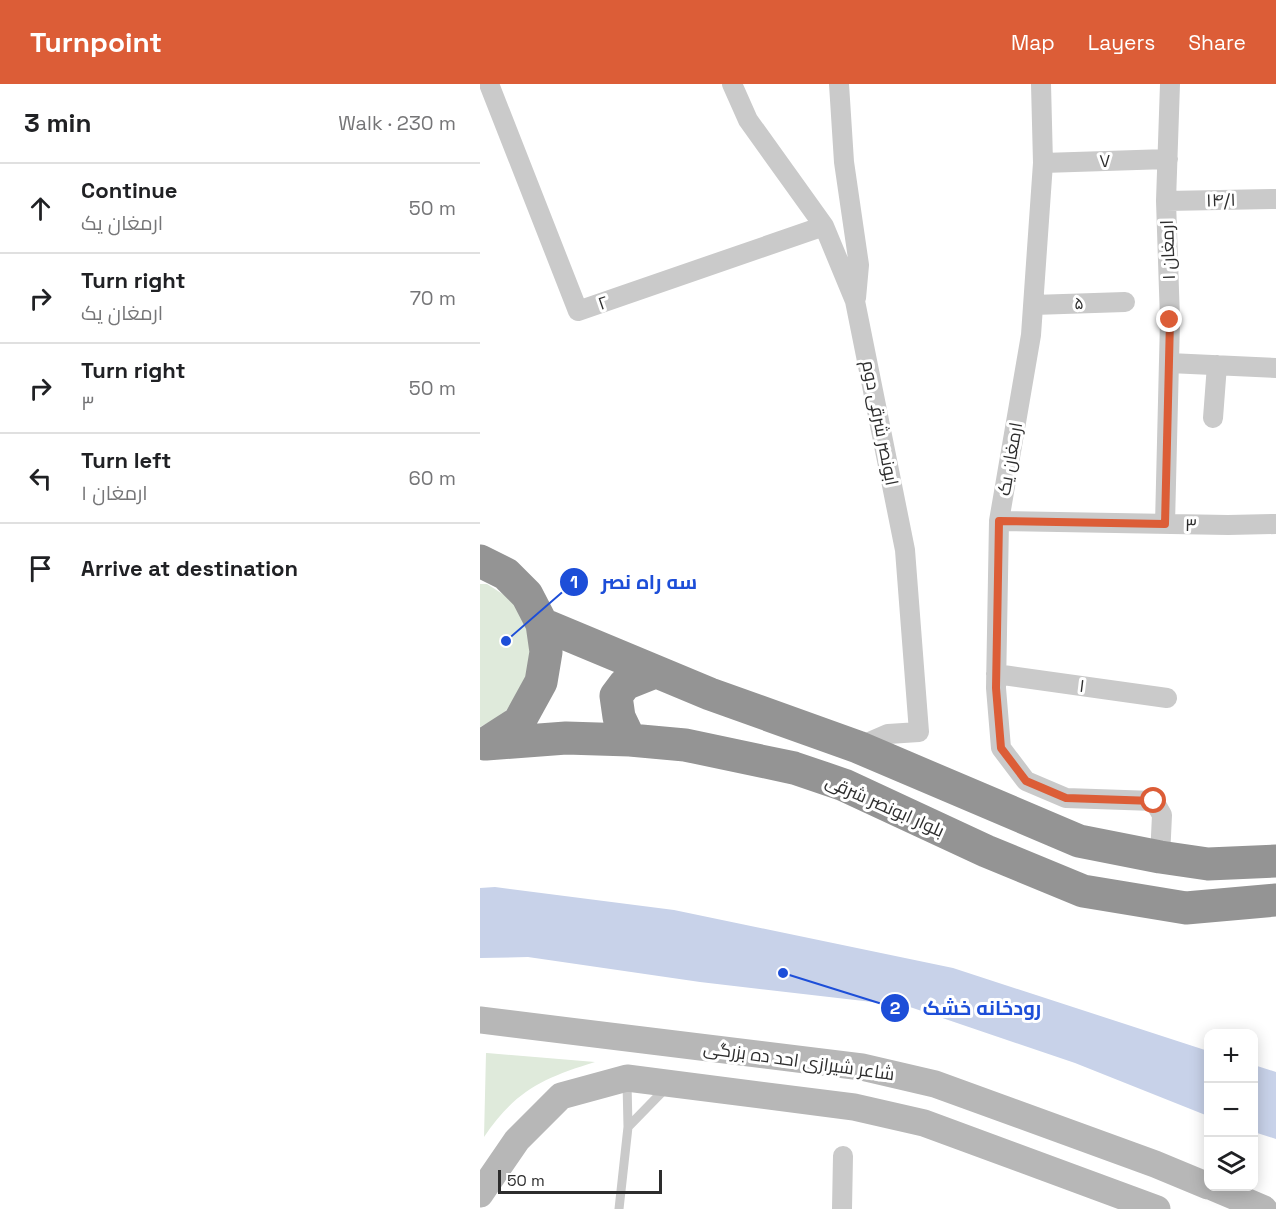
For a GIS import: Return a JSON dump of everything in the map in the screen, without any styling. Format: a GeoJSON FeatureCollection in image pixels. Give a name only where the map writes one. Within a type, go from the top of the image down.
{"type":"FeatureCollection","features":[{"type":"Feature","properties":{"kind":"highway"},"geometry":{"type":"LineString","coordinates":[[480,561],[506,574],[527,595],[542,624],[546,652],[541,682],[519,722],[483,745]]}},
{"type":"Feature","properties":{"kind":"highway"},"geometry":{"type":"LineString","coordinates":[[542,624],[655,672],[858,747],[1079,842],[1160,858],[1208,864],[1276,861]]}},
{"type":"Feature","properties":{"kind":"highway"},"geometry":{"type":"LineString","coordinates":[[630,740],[618,717],[615,696],[624,684],[655,672]]}},
{"type":"Feature","properties":{"kind":"highway","name":"بلوار ابونصر شرقی"},"geometry":{"type":"LineString","coordinates":[[483,745],[566,738],[685,745],[794,768],[844,785],[986,851],[1083,891],[1186,908],[1276,900]]}},
{"type":"Feature","properties":{"kind":"street","name":"۲"},"geometry":{"type":"LineString","coordinates":[[489,84],[579,311],[825,226]]}},
{"type":"Feature","properties":{"kind":"street","name":"ابونصر شرقی دوم"},"geometry":{"type":"LineString","coordinates":[[732,84],[748,120],[825,226],[855,301],[905,550],[919,732],[888,734],[858,747]]}},
{"type":"Feature","properties":{"kind":"street"},"geometry":{"type":"LineString","coordinates":[[839,84],[844,162],[859,265],[855,301]]}},
{"type":"Feature","properties":{"kind":"street","name":"ارمغان یک"},"geometry":{"type":"LineString","coordinates":[[1041,84],[1043,163],[1031,335],[999,521],[996,674],[1001,748],[1026,781],[1066,798],[1154,801],[1162,815],[1160,858]]}},
{"type":"Feature","properties":{"kind":"street","name":"ارمغان ۱"},"geometry":{"type":"LineString","coordinates":[[1165,524],[1170,320],[1166,201],[1170,84]]}},
{"type":"Feature","properties":{"kind":"street","name":"۷"},"geometry":{"type":"LineString","coordinates":[[1043,163],[1168,159]]}},
{"type":"Feature","properties":{"kind":"street","name":"۱۴/۱"},"geometry":{"type":"LineString","coordinates":[[1166,201],[1276,199]]}},
{"type":"Feature","properties":{"kind":"street","name":"۵"},"geometry":{"type":"LineString","coordinates":[[1033,305],[1125,302]]}},
{"type":"Feature","properties":{"kind":"street"},"geometry":{"type":"LineString","coordinates":[[1169,363],[1276,368]]}},
{"type":"Feature","properties":{"kind":"street"},"geometry":{"type":"LineString","coordinates":[[1213,418],[1217,365]]}},
{"type":"Feature","properties":{"kind":"street","name":"۳"},"geometry":{"type":"LineString","coordinates":[[999,521],[1276,524]]}},
{"type":"Feature","properties":{"kind":"street","name":"۱"},"geometry":{"type":"LineString","coordinates":[[996,674],[1167,698]]}},
{"type":"Feature","properties":{"kind":"street","name":"شاعر شیرازی احد ده بزرگی"},"geometry":{"type":"LineString","coordinates":[[480,1020],[862,1066],[935,1084],[1204,1184]]}},
{"type":"Feature","properties":{"kind":"street"},"geometry":{"type":"LineString","coordinates":[[627,1078],[629,1037]]}},
{"type":"Feature","properties":{"kind":"street"},"geometry":{"type":"LineString","coordinates":[[480,1194],[517,1140],[561,1096],[627,1078],[854,1107],[924,1123],[1157,1209]]}},
{"type":"Feature","properties":{"kind":"street"},"geometry":{"type":"LineString","coordinates":[[842,1209],[843,1156]]}},
{"type":"Feature","properties":{"kind":"street","name":"شاعر شیرازی احد ده بزرگی"},"geometry":{"type":"LineString","coordinates":[[1221,1191],[1264,1209]]}},
{"type":"Feature","properties":{"kind":"lane"},"geometry":{"type":"LineString","coordinates":[[619,1209],[628,1127],[627,1078]]}},
{"type":"Feature","properties":{"kind":"lane"},"geometry":{"type":"LineString","coordinates":[[628,1127],[670,1084]]}},
{"type":"Feature","properties":{"kind":"green space"},"geometry":{"type":"Polygon","coordinates":[[[480,584],[487,584],[515,602],[532,626],[533,656],[526,688],[501,716],[480,727],[480,584]]]}},
{"type":"Feature","properties":{"kind":"green space"},"geometry":{"type":"Polygon","coordinates":[[[486,1053],[595,1062],[560,1074],[532,1088],[507,1108],[484,1137],[486,1053]]]}},
{"type":"Feature","properties":{"kind":"water"},"geometry":{"type":"Polygon","coordinates":[[[495,887],[674,910],[953,968],[1204,1050],[1204,1114],[1075,1063],[907,1006],[700,982],[528,957],[480,958],[480,888],[495,887]]]}},
{"type":"Feature","properties":{"kind":"water"},"geometry":{"type":"Polygon","coordinates":[[[1258,1066],[1276,1072],[1276,1139],[1258,1133],[1258,1066]]]}},
{"type":"Feature","properties":{"kind":"place","name":"سه راه نصر"},"geometry":{"type":"Point","coordinates":[506,641]}},
{"type":"Feature","properties":{"kind":"place","name":"رودخانه خشک"},"geometry":{"type":"Point","coordinates":[783,973]}},
{"type":"Feature","properties":{"kind":"route"},"geometry":{"type":"LineString","coordinates":[[1154,801],[1066,798],[1026,781],[1001,748],[996,688],[999,521],[1165,524],[1170,320]]}}]}
